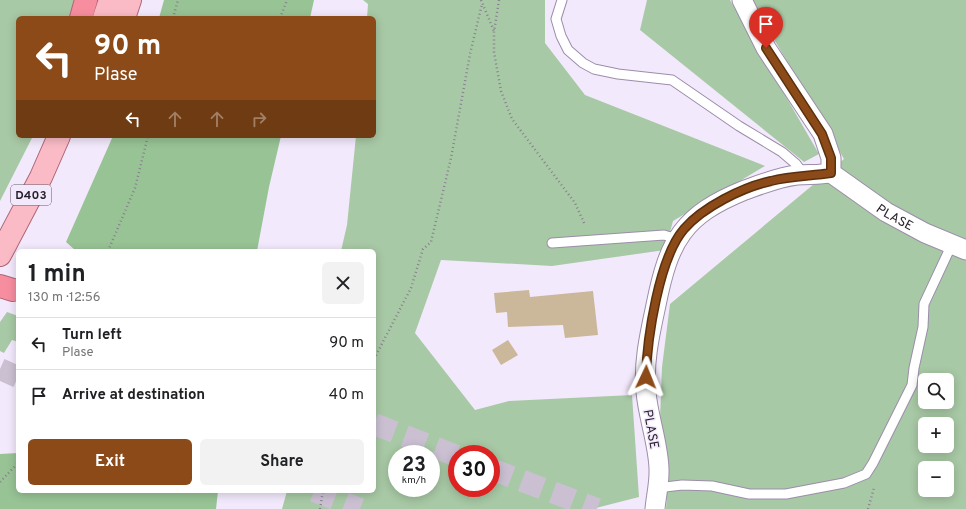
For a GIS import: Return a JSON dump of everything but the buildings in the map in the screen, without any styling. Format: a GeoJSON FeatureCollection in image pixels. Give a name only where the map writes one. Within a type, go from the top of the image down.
{"type":"FeatureCollection","features":[{"type":"Feature","properties":{"kind":"highway"},"geometry":{"type":"LineString","coordinates":[[82,16],[86,0]]}},
{"type":"Feature","properties":{"kind":"main road"},"geometry":{"type":"LineString","coordinates":[[105,16],[110,0]]}},
{"type":"Feature","properties":{"kind":"main road"},"geometry":{"type":"LineString","coordinates":[[125,16],[130,0]]}},
{"type":"Feature","properties":{"kind":"main road","name":"D403"},"geometry":{"type":"LineString","coordinates":[[1,254],[41,176],[58,138]]}},
{"type":"Feature","properties":{"kind":"street"},"geometry":{"type":"LineString","coordinates":[[742,0],[766,48],[822,134],[831,158],[831,173]]}},
{"type":"Feature","properties":{"kind":"street","name":"PLASE"},"geometry":{"type":"LineString","coordinates":[[655,509],[659,472],[646,392],[647,347],[661,278],[677,239],[683,230],[698,215],[723,199],[769,181],[804,175],[815,176],[831,173],[886,212],[926,233],[959,247]]}},
{"type":"Feature","properties":{"kind":"lane"},"geometry":{"type":"LineString","coordinates":[[562,0],[556,18],[561,36],[568,50],[583,63],[594,69],[618,74],[672,80],[739,126],[782,152],[796,164],[804,175]]}},
{"type":"Feature","properties":{"kind":"lane"},"geometry":{"type":"LineString","coordinates":[[552,243],[664,235],[677,239]]}},
{"type":"Feature","properties":{"kind":"lane"},"geometry":{"type":"LineString","coordinates":[[657,488],[682,485],[712,486],[749,494],[786,494],[844,483],[866,474],[874,463],[912,385],[914,368],[923,327],[924,304],[959,247]]}},
{"type":"Feature","properties":{"kind":"path"},"geometry":{"type":"LineString","coordinates":[[174,16],[178,0]]}},
{"type":"Feature","properties":{"kind":"path"},"geometry":{"type":"LineString","coordinates":[[281,16],[287,0]]}},
{"type":"Feature","properties":{"kind":"path"},"geometry":{"type":"LineString","coordinates":[[481,0],[494,32]]}},
{"type":"Feature","properties":{"kind":"path"},"geometry":{"type":"LineString","coordinates":[[499,0],[494,32],[494,52],[501,91],[512,119],[575,203],[587,229],[590,240]]}},
{"type":"Feature","properties":{"kind":"path"},"geometry":{"type":"LineString","coordinates":[[376,355],[412,288],[423,249],[430,242],[433,235],[451,158],[470,54],[482,4]]}},
{"type":"Feature","properties":{"kind":"path"},"geometry":{"type":"LineString","coordinates":[[109,249],[135,188],[148,138]]}},
{"type":"Feature","properties":{"kind":"path"},"geometry":{"type":"LineString","coordinates":[[0,482],[16,465]]}},
{"type":"Feature","properties":{"kind":"path"},"geometry":{"type":"LineString","coordinates":[[320,509],[323,493]]}},
{"type":"Feature","properties":{"kind":"green space"},"geometry":{"type":"Polygon","coordinates":[[[0,0],[75,0],[72,16],[16,16],[16,138],[32,138],[0,201],[0,0]]]}},
{"type":"Feature","properties":{"kind":"green space"},"geometry":{"type":"Polygon","coordinates":[[[164,0],[314,0],[310,16],[160,16],[164,0]]]}},
{"type":"Feature","properties":{"kind":"green space"},"geometry":{"type":"Polygon","coordinates":[[[363,0],[545,0],[545,43],[585,95],[765,166],[673,221],[665,250],[552,266],[441,260],[415,333],[475,410],[509,401],[632,395],[639,497],[592,509],[282,509],[286,493],[376,493],[376,249],[341,249],[347,225],[356,138],[376,138],[376,16],[367,16],[368,4],[363,0]]]}},
{"type":"Feature","properties":{"kind":"green space"},"geometry":{"type":"Polygon","coordinates":[[[647,0],[730,0],[819,154],[804,162],[640,30],[647,0]]]}},
{"type":"Feature","properties":{"kind":"green space"},"geometry":{"type":"Polygon","coordinates":[[[751,0],[966,0],[966,509],[666,509],[669,464],[660,418],[662,367],[670,304],[844,159],[751,0]]]}},
{"type":"Feature","properties":{"kind":"green space"},"geometry":{"type":"Polygon","coordinates":[[[112,138],[281,138],[269,187],[257,249],[74,249],[66,242],[112,138]]]}},
{"type":"Feature","properties":{"kind":"green space"},"geometry":{"type":"Polygon","coordinates":[[[7,312],[16,315],[16,341],[12,340],[4,353],[0,351],[0,322],[7,312]]]}},
{"type":"Feature","properties":{"kind":"green space"},"geometry":{"type":"Polygon","coordinates":[[[16,453],[16,493],[218,493],[216,509],[0,509],[0,454],[16,453]]]}},
{"type":"Feature","properties":{"kind":"tunnel"},"geometry":{"type":"LineString","coordinates":[[0,369],[16,376]]}},
{"type":"Feature","properties":{"kind":"tunnel"},"geometry":{"type":"LineString","coordinates":[[376,425],[448,453]]}},
{"type":"Feature","properties":{"kind":"tunnel"},"geometry":{"type":"LineString","coordinates":[[500,472],[597,509]]}},
{"type":"Feature","properties":{"kind":"tunnel"},"geometry":{"type":"LineString","coordinates":[[319,493],[360,509]]}},
{"type":"Feature","properties":{"kind":"route"},"geometry":{"type":"LineString","coordinates":[[646,377],[647,347],[661,278],[674,244],[683,230],[698,215],[723,199],[769,181],[798,175],[815,176],[831,173],[831,158],[822,134],[766,48]]}}]}
